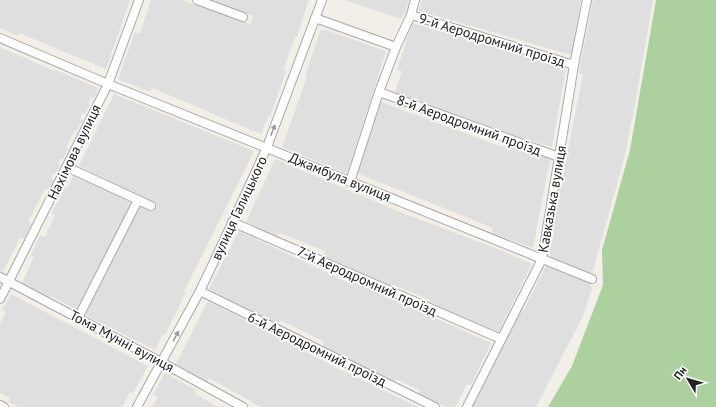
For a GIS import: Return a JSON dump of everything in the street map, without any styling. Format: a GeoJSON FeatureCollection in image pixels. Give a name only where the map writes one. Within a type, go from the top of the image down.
{"type":"FeatureCollection","features":[{"type":"Feature","properties":{"kind":"street","name":"Нахімова вулиця"},"geometry":{"type":"LineString","coordinates":[[0,299],[108,84],[139,0]]}},
{"type":"Feature","properties":{"kind":"street"},"geometry":{"type":"LineString","coordinates":[[196,0],[243,17]]}},
{"type":"Feature","properties":{"kind":"street","name":"вулиця Галицького"},"geometry":{"type":"LineString","coordinates":[[137,407],[200,291],[267,147],[322,0]]}},
{"type":"Feature","properties":{"kind":"street"},"geometry":{"type":"LineString","coordinates":[[350,182],[379,92],[396,47],[411,15],[415,0]]}},
{"type":"Feature","properties":{"kind":"street","name":"Кавказька вулиця"},"geometry":{"type":"LineString","coordinates":[[466,407],[542,259],[574,65],[587,0]]}},
{"type":"Feature","properties":{"kind":"street","name":"9-й Аеродромний проїзд"},"geometry":{"type":"LineString","coordinates":[[411,15],[574,65]]}},
{"type":"Feature","properties":{"kind":"street"},"geometry":{"type":"LineString","coordinates":[[316,18],[396,47]]}},
{"type":"Feature","properties":{"kind":"street","name":"Джамбула вулиця"},"geometry":{"type":"LineString","coordinates":[[0,38],[108,84],[592,278]]}},
{"type":"Feature","properties":{"kind":"street","name":"8-й Аеродромний проїзд"},"geometry":{"type":"LineString","coordinates":[[379,92],[559,157]]}},
{"type":"Feature","properties":{"kind":"street"},"geometry":{"type":"LineString","coordinates":[[67,167],[151,206]]}},
{"type":"Feature","properties":{"kind":"street"},"geometry":{"type":"LineString","coordinates":[[78,318],[138,200]]}},
{"type":"Feature","properties":{"kind":"street","name":"7-й Аеродромний проїзд"},"geometry":{"type":"LineString","coordinates":[[232,222],[501,339]]}},
{"type":"Feature","properties":{"kind":"street","name":"Тома Мунні вулиця"},"geometry":{"type":"LineString","coordinates":[[0,277],[162,362],[243,407]]}},
{"type":"Feature","properties":{"kind":"street","name":"6-й Аеродромний проїзд"},"geometry":{"type":"LineString","coordinates":[[200,291],[435,407]]}},
{"type":"Feature","properties":{"kind":"street"},"geometry":{"type":"LineString","coordinates":[[0,405],[4,407]]}},
{"type":"Feature","properties":{"kind":"shaded area"},"geometry":{"type":"Polygon","coordinates":[[[0,0],[130,0],[106,69],[19,33],[18,36],[0,28],[0,0]]]}},
{"type":"Feature","properties":{"kind":"shaded area"},"geometry":{"type":"Polygon","coordinates":[[[151,0],[181,0],[251,24],[253,16],[208,0],[309,0],[297,37],[295,37],[283,70],[286,71],[270,117],[268,116],[261,134],[152,88],[150,92],[118,79],[135,32],[140,34],[151,0]]]}},
{"type":"Feature","properties":{"kind":"shaded area"},"geometry":{"type":"Polygon","coordinates":[[[345,0],[409,0],[401,19],[345,0]]]}},
{"type":"Feature","properties":{"kind":"shaded area"},"geometry":{"type":"Polygon","coordinates":[[[422,0],[581,0],[571,55],[419,11],[422,0]]]}},
{"type":"Feature","properties":{"kind":"shaded area"},"geometry":{"type":"Polygon","coordinates":[[[593,0],[653,0],[625,155],[593,271],[589,272],[549,257],[554,232],[551,231],[558,186],[561,186],[583,74],[579,73],[593,0]]]}},
{"type":"Feature","properties":{"kind":"shaded area"},"geometry":{"type":"Polygon","coordinates":[[[412,23],[566,68],[552,147],[516,136],[395,92],[402,71],[397,70],[412,23]]]}},
{"type":"Feature","properties":{"kind":"shaded area"},"geometry":{"type":"Polygon","coordinates":[[[326,30],[386,51],[347,174],[282,147],[307,77],[305,76],[320,31],[326,30]]]}},
{"type":"Feature","properties":{"kind":"shaded area"},"geometry":{"type":"Polygon","coordinates":[[[0,47],[98,88],[94,98],[91,97],[88,103],[90,104],[85,114],[83,113],[80,119],[83,120],[77,130],[75,130],[66,148],[68,149],[63,159],[61,158],[58,163],[60,165],[56,174],[54,173],[51,178],[54,180],[49,190],[45,189],[28,222],[32,224],[24,239],[20,238],[3,272],[0,271],[0,47]]]}},
{"type":"Feature","properties":{"kind":"shaded area"},"geometry":{"type":"Polygon","coordinates":[[[114,94],[254,151],[184,291],[186,292],[165,335],[163,334],[155,350],[85,315],[140,206],[153,212],[157,205],[79,166],[114,94]]]}},
{"type":"Feature","properties":{"kind":"shaded area"},"geometry":{"type":"Polygon","coordinates":[[[381,102],[505,148],[507,145],[550,159],[533,248],[492,233],[493,228],[357,173],[381,102]]]}},
{"type":"Feature","properties":{"kind":"shaded area"},"geometry":{"type":"Polygon","coordinates":[[[275,159],[400,212],[500,250],[532,264],[498,333],[429,305],[430,300],[394,285],[393,287],[324,256],[325,251],[280,233],[278,236],[246,222],[275,159]]]}},
{"type":"Feature","properties":{"kind":"shaded area"},"geometry":{"type":"Polygon","coordinates":[[[74,175],[133,203],[79,311],[51,296],[49,300],[21,285],[34,257],[31,255],[40,235],[45,237],[55,215],[51,214],[65,187],[68,188],[74,175]]]}},
{"type":"Feature","properties":{"kind":"shaded area"},"geometry":{"type":"Polygon","coordinates":[[[239,231],[353,285],[354,282],[491,343],[471,385],[467,384],[455,407],[447,407],[419,394],[420,390],[396,379],[394,383],[322,348],[324,342],[280,320],[278,325],[209,289],[239,231]]]}},
{"type":"Feature","properties":{"kind":"shaded area"},"geometry":{"type":"Polygon","coordinates":[[[546,266],[588,281],[592,288],[583,316],[536,407],[471,407],[521,309],[524,310],[546,266]]]}},
{"type":"Feature","properties":{"kind":"shaded area"},"geometry":{"type":"Polygon","coordinates":[[[11,294],[148,366],[133,393],[130,392],[122,407],[18,407],[9,402],[10,398],[0,393],[0,323],[6,312],[2,310],[11,294]]]}},
{"type":"Feature","properties":{"kind":"shaded area"},"geometry":{"type":"Polygon","coordinates":[[[208,301],[333,366],[418,407],[261,407],[209,378],[207,382],[176,364],[208,301]]]}},
{"type":"Feature","properties":{"kind":"shaded area"},"geometry":{"type":"Polygon","coordinates":[[[165,373],[196,390],[195,394],[218,407],[152,407],[158,397],[153,395],[165,373]]]}},
{"type":"Feature","properties":{"kind":"green space"},"geometry":{"type":"Polygon","coordinates":[[[656,0],[716,0],[716,407],[548,407],[572,366],[603,285],[602,250],[630,150],[656,0]]]}}]}
